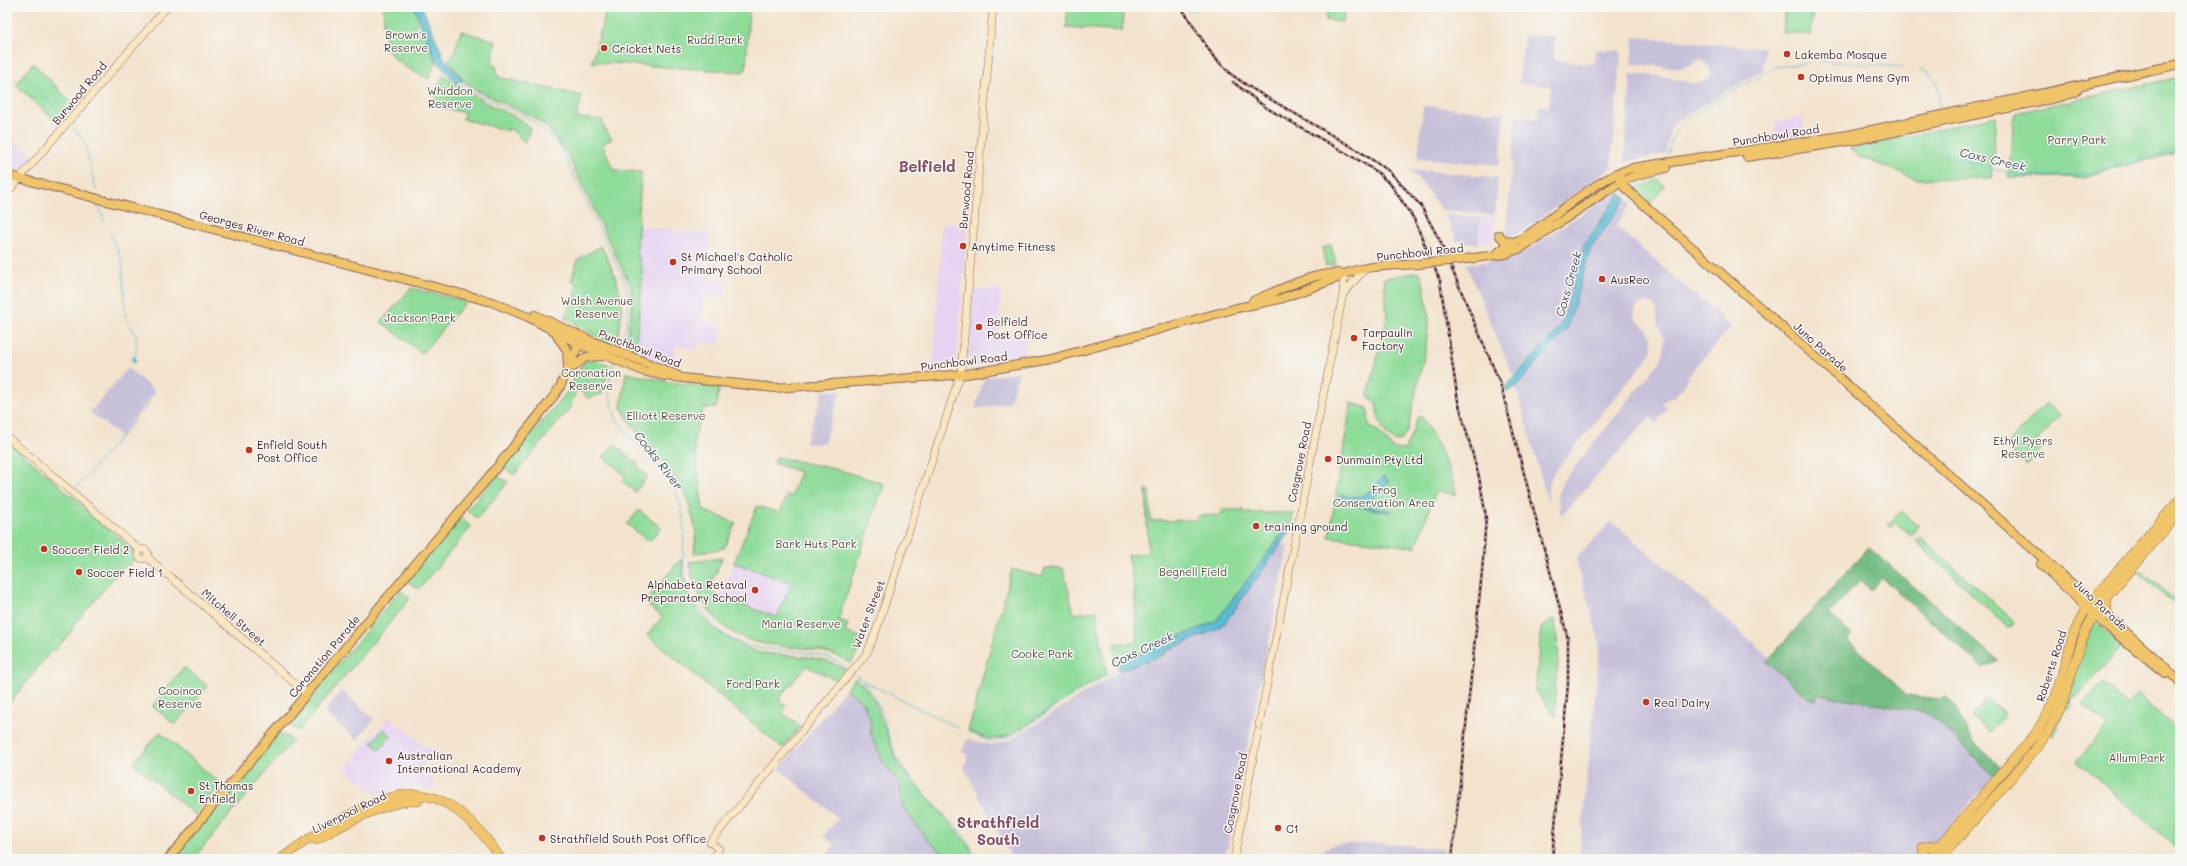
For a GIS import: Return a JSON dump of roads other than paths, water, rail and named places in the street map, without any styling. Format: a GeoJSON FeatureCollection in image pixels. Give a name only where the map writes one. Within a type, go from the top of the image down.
{"type":"FeatureCollection","features":[{"type":"Feature","properties":{"kind":"highway","name":"Roberts Road"},"geometry":{"type":"LineString","coordinates":[[1935,858],[1940,845],[2000,778],[2043,723],[2057,691],[2073,635],[2092,608],[2180,499]]}},
{"type":"Feature","properties":{"kind":"highway","name":"Roberts Road"},"geometry":{"type":"LineString","coordinates":[[1935,858],[2024,763],[2046,735],[2062,705],[2092,608],[2107,595],[2180,512]]}},
{"type":"Feature","properties":{"kind":"highway"},"geometry":{"type":"LineString","coordinates":[[2107,595],[2107,616]]}},
{"type":"Feature","properties":{"kind":"highway","name":"Liverpool Road"},"geometry":{"type":"LineString","coordinates":[[281,859],[325,828],[350,814],[392,796],[406,794],[428,797],[456,810],[479,828],[501,859]]}},
{"type":"Feature","properties":{"kind":"highway","name":"Liverpool Road"},"geometry":{"type":"LineString","coordinates":[[291,859],[313,842],[379,808],[393,803],[410,800],[432,804],[453,814],[475,832],[496,859]]}},
{"type":"Feature","properties":{"kind":"main road","name":"Burwood Road"},"geometry":{"type":"LineString","coordinates":[[7,193],[167,7]]}},
{"type":"Feature","properties":{"kind":"main road","name":"Burwood Road"},"geometry":{"type":"LineString","coordinates":[[960,374],[993,7]]}},
{"type":"Feature","properties":{"kind":"main road","name":"Punchbowl Road"},"geometry":{"type":"LineString","coordinates":[[1498,253],[1503,248],[1617,173],[1637,167],[1848,135],[2072,86],[2079,87],[2180,64]]}},
{"type":"Feature","properties":{"kind":"main road","name":"Punchbowl Road"},"geometry":{"type":"LineString","coordinates":[[584,343],[607,357],[655,374],[770,388],[960,374],[1050,359],[1237,308],[1280,299],[1344,274],[1369,269],[1458,260],[1510,252],[1530,244],[1620,182],[1658,169],[1856,140],[2074,93],[2079,87]]}},
{"type":"Feature","properties":{"kind":"main road","name":"Juno Parade"},"geometry":{"type":"LineString","coordinates":[[1617,173],[1620,182],[2015,535],[2028,552],[2092,608],[2139,654],[2180,683]]}},
{"type":"Feature","properties":{"kind":"main road","name":"Georges River Road"},"geometry":{"type":"LineString","coordinates":[[7,175],[492,302],[528,317],[551,330],[584,343]]}},
{"type":"Feature","properties":{"kind":"main road"},"geometry":{"type":"LineString","coordinates":[[1500,235],[1505,241],[1514,242]]}},
{"type":"Feature","properties":{"kind":"main road"},"geometry":{"type":"LineString","coordinates":[[1342,294],[1369,269]]}},
{"type":"Feature","properties":{"kind":"main road","name":"Cosgrove Road"},"geometry":{"type":"LineString","coordinates":[[1234,859],[1342,294],[1344,274]]}},
{"type":"Feature","properties":{"kind":"main road","name":"Georges River Road"},"geometry":{"type":"LineString","coordinates":[[492,302],[498,302],[519,308],[584,343]]}},
{"type":"Feature","properties":{"kind":"main road"},"geometry":{"type":"LineString","coordinates":[[551,330],[560,338],[567,350],[568,372]]}},
{"type":"Feature","properties":{"kind":"main road","name":"Punchbowl Road"},"geometry":{"type":"LineString","coordinates":[[584,343],[612,349],[686,378]]}},
{"type":"Feature","properties":{"kind":"main road","name":"Coronation Parade"},"geometry":{"type":"LineString","coordinates":[[497,467],[510,455],[557,399],[565,387],[584,343]]}},
{"type":"Feature","properties":{"kind":"main road","name":"Coronation Parade"},"geometry":{"type":"LineString","coordinates":[[168,859],[497,467],[551,400],[584,343]]}},
{"type":"Feature","properties":{"kind":"main road"},"geometry":{"type":"LineString","coordinates":[[574,366],[586,357],[607,357]]}},
{"type":"Feature","properties":{"kind":"main road","name":"Water Street"},"geometry":{"type":"LineString","coordinates":[[712,859],[719,849],[710,842],[867,652],[876,631],[960,374]]}},
{"type":"Feature","properties":{"kind":"main road","name":"Mitchell Street"},"geometry":{"type":"LineString","coordinates":[[7,437],[140,550],[140,557],[143,559],[147,557],[307,694]]}},
{"type":"Feature","properties":{"kind":"main road","name":"Juno Parade"},"geometry":{"type":"LineString","coordinates":[[2092,608],[2107,616],[2166,668],[2180,683]]}},
{"type":"Feature","properties":{"kind":"water"},"geometry":{"type":"Polygon","coordinates":[[[414,7],[422,7],[444,58],[463,80],[457,83],[436,61],[414,7]]]}},
{"type":"Feature","properties":{"kind":"water"},"geometry":{"type":"Polygon","coordinates":[[[1620,193],[1626,198],[1590,250],[1567,329],[1516,387],[1507,392],[1505,387],[1559,328],[1564,317],[1584,245],[1620,193]]]}},
{"type":"Feature","properties":{"kind":"water"},"geometry":{"type":"Polygon","coordinates":[[[1384,476],[1389,481],[1372,499],[1360,505],[1392,511],[1391,513],[1340,503],[1341,495],[1356,496],[1366,493],[1384,476]]]}},
{"type":"Feature","properties":{"kind":"water"},"geometry":{"type":"Polygon","coordinates":[[[1292,521],[1289,533],[1225,623],[1215,630],[1166,651],[1165,654],[1119,671],[1118,663],[1216,621],[1292,521]]]}},
{"type":"Feature","properties":{"kind":"waterway"},"geometry":{"type":"LineString","coordinates":[[1189,11],[1197,9]]}},
{"type":"Feature","properties":{"kind":"waterway","name":"Coxs Creek"},"geometry":{"type":"LineString","coordinates":[[1821,61],[1903,67]]}},
{"type":"Feature","properties":{"kind":"waterway","name":"Coxs Creek"},"geometry":{"type":"LineString","coordinates":[[1668,153],[1677,129],[1688,118],[1775,67],[1808,63]]}},
{"type":"Feature","properties":{"kind":"waterway","name":"Coxs Creek"},"geometry":{"type":"LineString","coordinates":[[1917,68],[1930,74],[1937,83],[1939,89],[1939,109]]}},
{"type":"Feature","properties":{"kind":"waterway"},"geometry":{"type":"LineString","coordinates":[[7,72],[12,73]]}},
{"type":"Feature","properties":{"kind":"waterway"},"geometry":{"type":"LineString","coordinates":[[22,75],[31,81],[64,117]]}},
{"type":"Feature","properties":{"kind":"waterway","name":"Cooks River"},"geometry":{"type":"LineString","coordinates":[[460,81],[475,93],[531,120],[558,143],[627,286],[628,317],[619,347]]}},
{"type":"Feature","properties":{"kind":"waterway"},"geometry":{"type":"LineString","coordinates":[[73,127],[84,141],[96,190]]}},
{"type":"Feature","properties":{"kind":"waterway","name":"Coxs Creek"},"geometry":{"type":"LineString","coordinates":[[1937,129],[1941,146],[1953,158],[2021,176],[2079,175],[2180,150]]}},
{"type":"Feature","properties":{"kind":"waterway","name":"Coxs Creek"},"geometry":{"type":"LineString","coordinates":[[1634,187],[1663,174]]}},
{"type":"Feature","properties":{"kind":"waterway"},"geometry":{"type":"LineString","coordinates":[[99,206],[104,222]]}},
{"type":"Feature","properties":{"kind":"waterway"},"geometry":{"type":"LineString","coordinates":[[110,234],[122,260],[126,318],[136,335],[137,344],[134,358]]}},
{"type":"Feature","properties":{"kind":"waterway","name":"Cooks River"},"geometry":{"type":"LineString","coordinates":[[614,362],[610,377],[610,400],[612,407],[618,422],[658,466],[672,485],[677,495],[681,505],[684,524],[683,560],[686,579],[688,587],[696,603],[706,618],[718,630],[733,640],[749,646],[819,655],[835,660],[850,670]]}},
{"type":"Feature","properties":{"kind":"waterway"},"geometry":{"type":"LineString","coordinates":[[141,413],[149,403]]}},
{"type":"Feature","properties":{"kind":"waterway"},"geometry":{"type":"LineString","coordinates":[[76,488],[135,420]]}},
{"type":"Feature","properties":{"kind":"waterway","name":"Coxs Creek"},"geometry":{"type":"LineString","coordinates":[[970,733],[986,740],[994,741],[1014,735],[1081,689],[1119,668]]}},
{"type":"Feature","properties":{"kind":"waterway","name":"Cooks River"},"geometry":{"type":"LineString","coordinates":[[854,673],[874,696],[883,717],[894,752],[901,764],[910,777],[962,833],[978,859]]}},
{"type":"Feature","properties":{"kind":"waterway","name":"Coxs Creek"},"geometry":{"type":"LineString","coordinates":[[864,681],[958,728]]}},
{"type":"Feature","properties":{"kind":"railway"},"geometry":{"type":"LineString","coordinates":[[1181,7],[1213,56],[1232,75],[1251,88],[1359,151],[1389,171],[1421,206],[1440,241],[1500,383],[1568,639],[1568,684],[1552,859]]}},
{"type":"Feature","properties":{"kind":"railway"},"geometry":{"type":"LineString","coordinates":[[1233,82],[1265,107],[1360,161],[1377,172],[1391,185],[1414,219],[1440,281],[1458,401],[1479,477],[1486,517],[1482,572],[1452,859]]}},
{"type":"Feature","properties":{"kind":"place","name":"Cricket Nets"},"geometry":{"type":"Point","coordinates":[604,48]}},
{"type":"Feature","properties":{"kind":"place","name":"Lakemba Mosque"},"geometry":{"type":"Point","coordinates":[1787,54]}},
{"type":"Feature","properties":{"kind":"place","name":"Optimus Mens Gym"},"geometry":{"type":"Point","coordinates":[1801,77]}},
{"type":"Feature","properties":{"kind":"place","name":"Anytime Fitness"},"geometry":{"type":"Point","coordinates":[963,246]}},
{"type":"Feature","properties":{"kind":"place","name":"St Michael's Catholic Primary School"},"geometry":{"type":"Point","coordinates":[673,262]}},
{"type":"Feature","properties":{"kind":"place","name":"AusReo"},"geometry":{"type":"Point","coordinates":[1602,279]}},
{"type":"Feature","properties":{"kind":"place","name":"Belfield Post Office"},"geometry":{"type":"Point","coordinates":[979,327]}},
{"type":"Feature","properties":{"kind":"place","name":"Tarpaulin Factory"},"geometry":{"type":"Point","coordinates":[1354,338]}},
{"type":"Feature","properties":{"kind":"place","name":"Enfield South Post Office"},"geometry":{"type":"Point","coordinates":[249,450]}},
{"type":"Feature","properties":{"kind":"place","name":"Dunmain Pty Ltd"},"geometry":{"type":"Point","coordinates":[1328,459]}},
{"type":"Feature","properties":{"kind":"place","name":"training ground"},"geometry":{"type":"Point","coordinates":[1256,526]}},
{"type":"Feature","properties":{"kind":"place","name":"Soccer Field 2"},"geometry":{"type":"Point","coordinates":[44,549]}},
{"type":"Feature","properties":{"kind":"place","name":"Soccer Field 1"},"geometry":{"type":"Point","coordinates":[79,572]}},
{"type":"Feature","properties":{"kind":"place","name":"Alphabeta Retaval Preparatory School"},"geometry":{"type":"Point","coordinates":[755,590]}},
{"type":"Feature","properties":{"kind":"place","name":"Real Dairy"},"geometry":{"type":"Point","coordinates":[1646,702]}},
{"type":"Feature","properties":{"kind":"place","name":"Australian International Academy"},"geometry":{"type":"Point","coordinates":[389,761]}},
{"type":"Feature","properties":{"kind":"place","name":"St Thomas Enfield"},"geometry":{"type":"Point","coordinates":[191,791]}},
{"type":"Feature","properties":{"kind":"place","name":"C1"},"geometry":{"type":"Point","coordinates":[1278,828]}},
{"type":"Feature","properties":{"kind":"place","name":"Strathfield South Post Office"},"geometry":{"type":"Point","coordinates":[542,838]}},
{"type":"Feature","properties":{"kind":"district","name":"Belfield"},"geometry":{"type":"Point","coordinates":[927,166]}},
{"type":"Feature","properties":{"kind":"district","name":"Strathfield South"},"geometry":{"type":"Point","coordinates":[998,830]}},
{"type":"Feature","properties":{"kind":"park label","name":"Rudd Park"},"geometry":{"type":"Point","coordinates":[715,39]}},
{"type":"Feature","properties":{"kind":"park label","name":"Brown's Reserve"},"geometry":{"type":"Point","coordinates":[406,40]}},
{"type":"Feature","properties":{"kind":"park label","name":"Whiddon Reserve"},"geometry":{"type":"Point","coordinates":[450,96]}},
{"type":"Feature","properties":{"kind":"park label","name":"Parry Park"},"geometry":{"type":"Point","coordinates":[2077,139]}},
{"type":"Feature","properties":{"kind":"park label","name":"Walsh Avenue Reserve"},"geometry":{"type":"Point","coordinates":[597,306]}},
{"type":"Feature","properties":{"kind":"park label","name":"Jackson Park"},"geometry":{"type":"Point","coordinates":[420,317]}},
{"type":"Feature","properties":{"kind":"park label","name":"Coronation Reserve"},"geometry":{"type":"Point","coordinates":[591,378]}},
{"type":"Feature","properties":{"kind":"park label","name":"Elliott Reserve"},"geometry":{"type":"Point","coordinates":[666,415]}},
{"type":"Feature","properties":{"kind":"park label","name":"Ethyl Pyers Reserve"},"geometry":{"type":"Point","coordinates":[2023,446]}},
{"type":"Feature","properties":{"kind":"park label","name":"Frog Conservation Area"},"geometry":{"type":"Point","coordinates":[1384,495]}},
{"type":"Feature","properties":{"kind":"park label","name":"Bark Huts Park"},"geometry":{"type":"Point","coordinates":[816,543]}},
{"type":"Feature","properties":{"kind":"park label","name":"Begnell Field"},"geometry":{"type":"Point","coordinates":[1193,571]}},
{"type":"Feature","properties":{"kind":"park label","name":"Maria Reserve"},"geometry":{"type":"Point","coordinates":[801,623]}},
{"type":"Feature","properties":{"kind":"park label","name":"Cooke Park"},"geometry":{"type":"Point","coordinates":[1042,653]}},
{"type":"Feature","properties":{"kind":"park label","name":"Ford Park"},"geometry":{"type":"Point","coordinates":[753,683]}},
{"type":"Feature","properties":{"kind":"park label","name":"Cooinoo Reserve"},"geometry":{"type":"Point","coordinates":[180,696]}},
{"type":"Feature","properties":{"kind":"park label","name":"Allum Park"},"geometry":{"type":"Point","coordinates":[2137,757]}}]}
